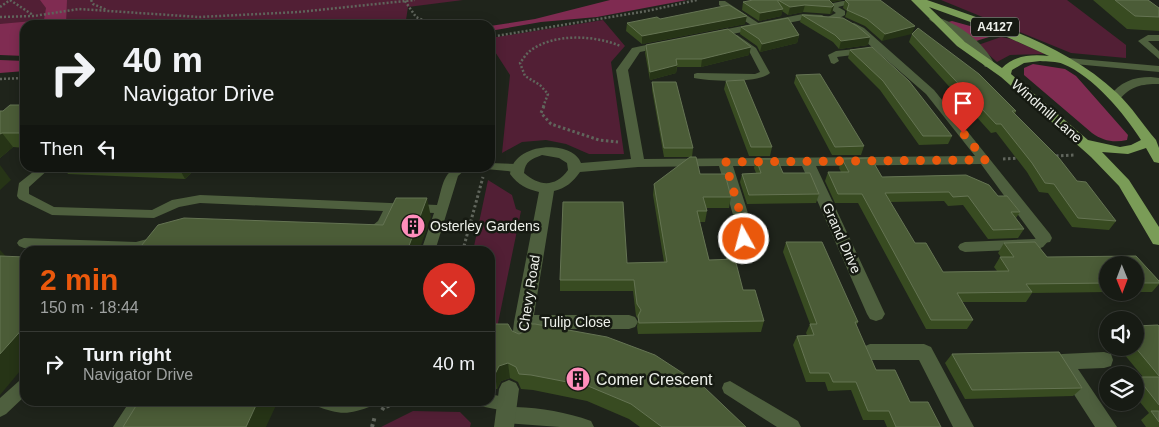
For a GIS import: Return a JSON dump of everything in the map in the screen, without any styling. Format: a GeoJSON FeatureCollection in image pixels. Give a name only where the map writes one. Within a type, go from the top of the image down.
{"type":"FeatureCollection","features":[{"type":"Feature","properties":{"kind":"main road","name":"A4127"},"geometry":{"type":"LineString","coordinates":[[917,0],[934,20]]}},
{"type":"Feature","properties":{"kind":"main road","name":"A4127"},"geometry":{"type":"LineString","coordinates":[[917,0],[1020,37],[1051,50],[1082,69],[1115,98],[1149,140],[1159,159]]}},
{"type":"Feature","properties":{"kind":"main road"},"geometry":{"type":"LineString","coordinates":[[1005,75],[1006,68],[1024,58],[1068,61]]}},
{"type":"Feature","properties":{"kind":"main road","name":"Windmill Lane"},"geometry":{"type":"LineString","coordinates":[[990,65],[1005,75],[1096,154],[1124,183],[1159,240]]}},
{"type":"Feature","properties":{"kind":"main road"},"geometry":{"type":"LineString","coordinates":[[1084,143],[1113,151],[1126,151],[1141,148],[1149,140]]}},
{"type":"Feature","properties":{"kind":"street"},"geometry":{"type":"LineString","coordinates":[[701,38],[803,18],[831,19],[844,22],[860,30],[930,92],[985,160],[1044,238]]}},
{"type":"Feature","properties":{"kind":"street"},"geometry":{"type":"LineString","coordinates":[[934,20],[950,27],[972,43],[987,56],[990,65]]}},
{"type":"Feature","properties":{"kind":"street"},"geometry":{"type":"LineString","coordinates":[[638,163],[622,70],[636,50],[682,41]]}},
{"type":"Feature","properties":{"kind":"street"},"geometry":{"type":"LineString","coordinates":[[1068,61],[1159,69]]}},
{"type":"Feature","properties":{"kind":"street"},"geometry":{"type":"LineString","coordinates":[[1115,98],[1124,85],[1143,80],[1159,81]]}},
{"type":"Feature","properties":{"kind":"street"},"geometry":{"type":"LineString","coordinates":[[541,152],[563,154],[574,163],[576,168],[574,176],[568,181],[547,188],[532,186],[524,182],[517,171],[524,158],[541,152]]}},
{"type":"Feature","properties":{"kind":"street"},"geometry":{"type":"LineString","coordinates":[[576,168],[638,163],[985,160]]}},
{"type":"Feature","properties":{"kind":"street"},"geometry":{"type":"LineString","coordinates":[[725,162],[745,229],[744,239],[734,258]]}},
{"type":"Feature","properties":{"kind":"street","name":"Grand Drive"},"geometry":{"type":"LineString","coordinates":[[807,162],[876,314]]}},
{"type":"Feature","properties":{"kind":"street","name":"Chevy Road"},"geometry":{"type":"LineString","coordinates":[[522,331],[547,188]]}},
{"type":"Feature","properties":{"kind":"street","name":"Tulip Close"},"geometry":{"type":"LineString","coordinates":[[522,331],[629,322]]}},
{"type":"Feature","properties":{"kind":"street"},"geometry":{"type":"LineString","coordinates":[[870,352],[924,352],[964,427]]}},
{"type":"Feature","properties":{"kind":"street"},"geometry":{"type":"LineString","coordinates":[[1104,360],[1062,362],[1107,427]]}},
{"type":"Feature","properties":{"kind":"lane"},"geometry":{"type":"LineString","coordinates":[[722,3],[759,26]]}},
{"type":"Feature","properties":{"kind":"lane"},"geometry":{"type":"LineString","coordinates":[[831,19],[842,13],[832,6],[843,3]]}},
{"type":"Feature","properties":{"kind":"lane"},"geometry":{"type":"LineString","coordinates":[[697,76],[756,77],[765,73],[753,50],[729,32]]}},
{"type":"Feature","properties":{"kind":"lane"},"geometry":{"type":"LineString","coordinates":[[1159,38],[1148,38],[1142,41],[1159,56]]}},
{"type":"Feature","properties":{"kind":"lane"},"geometry":{"type":"LineString","coordinates":[[834,61],[832,55],[882,49]]}},
{"type":"Feature","properties":{"kind":"lane"},"geometry":{"type":"LineString","coordinates":[[495,168],[517,171]]}},
{"type":"Feature","properties":{"kind":"lane"},"geometry":{"type":"LineString","coordinates":[[39,172],[23,186],[23,196],[52,211],[154,214],[176,204],[200,199],[442,208]]}},
{"type":"Feature","properties":{"kind":"lane"},"geometry":{"type":"LineString","coordinates":[[430,246],[453,174],[456,172]]}},
{"type":"Feature","properties":{"kind":"lane"},"geometry":{"type":"LineString","coordinates":[[356,236],[379,228],[391,207]]}},
{"type":"Feature","properties":{"kind":"lane"},"geometry":{"type":"LineString","coordinates":[[142,246],[165,238]]}},
{"type":"Feature","properties":{"kind":"lane"},"geometry":{"type":"LineString","coordinates":[[965,247],[1038,244],[1044,238]]}},
{"type":"Feature","properties":{"kind":"lane"},"geometry":{"type":"LineString","coordinates":[[24,243],[108,246]]}},
{"type":"Feature","properties":{"kind":"lane"},"geometry":{"type":"LineString","coordinates":[[730,388],[792,427]]}},
{"type":"Feature","properties":{"kind":"lane"},"geometry":{"type":"LineString","coordinates":[[0,409],[20,391]]}},
{"type":"Feature","properties":{"kind":"lane"},"geometry":{"type":"LineString","coordinates":[[495,404],[507,409],[555,418],[585,427]]}},
{"type":"Feature","properties":{"kind":"lane"},"geometry":{"type":"LineString","coordinates":[[122,427],[137,406]]}},
{"type":"Feature","properties":{"kind":"lane"},"geometry":{"type":"LineString","coordinates":[[333,406],[338,408],[346,406]]}},
{"type":"Feature","properties":{"kind":"path"},"geometry":{"type":"LineString","coordinates":[[0,7],[10,0],[34,16]]}},
{"type":"Feature","properties":{"kind":"path"},"geometry":{"type":"LineString","coordinates":[[91,0],[93,4],[109,12]]}},
{"type":"Feature","properties":{"kind":"path"},"geometry":{"type":"LineString","coordinates":[[0,17],[34,16],[79,9],[199,17],[299,12],[415,0]]}},
{"type":"Feature","properties":{"kind":"path"},"geometry":{"type":"LineString","coordinates":[[495,36],[647,11],[698,0]]}},
{"type":"Feature","properties":{"kind":"path"},"geometry":{"type":"LineString","coordinates":[[405,1],[415,17],[420,20]]}},
{"type":"Feature","properties":{"kind":"path"},"geometry":{"type":"LineString","coordinates":[[633,53],[613,42],[586,38],[553,40],[531,49],[520,63],[525,76],[540,85],[548,94],[541,113],[551,124],[599,140],[634,144]]}},
{"type":"Feature","properties":{"kind":"path"},"geometry":{"type":"LineString","coordinates":[[0,79],[20,78]]}},
{"type":"Feature","properties":{"kind":"path"},"geometry":{"type":"LineString","coordinates":[[1050,156],[1096,154]]}},
{"type":"Feature","properties":{"kind":"path"},"geometry":{"type":"LineString","coordinates":[[985,160],[1022,158]]}},
{"type":"Feature","properties":{"kind":"path"},"geometry":{"type":"LineString","coordinates":[[464,246],[483,177],[517,171]]}},
{"type":"Feature","properties":{"kind":"path"},"geometry":{"type":"LineString","coordinates":[[372,427],[375,416],[384,407],[388,406]]}},
{"type":"Feature","properties":{"kind":"shaded area"},"geometry":{"type":"Polygon","coordinates":[[[0,0],[463,0],[408,7],[406,20],[20,20],[20,29],[0,43],[0,0]]]}},
{"type":"Feature","properties":{"kind":"shaded area"},"geometry":{"type":"Polygon","coordinates":[[[40,0],[67,0],[66,20],[44,20],[46,8],[40,0]]]}},
{"type":"Feature","properties":{"kind":"shaded area"},"geometry":{"type":"Polygon","coordinates":[[[610,0],[687,0],[597,17],[541,22],[495,30],[495,25],[535,19],[610,0]]]}},
{"type":"Feature","properties":{"kind":"shaded area"},"geometry":{"type":"Polygon","coordinates":[[[941,0],[1067,0],[1126,45],[1126,58],[1071,53],[941,0]]]}},
{"type":"Feature","properties":{"kind":"shaded area"},"geometry":{"type":"Polygon","coordinates":[[[603,20],[625,46],[611,62],[624,154],[589,154],[566,144],[546,140],[522,142],[502,153],[510,75],[495,52],[495,37],[603,20]]]}},
{"type":"Feature","properties":{"kind":"shaded area"},"geometry":{"type":"Polygon","coordinates":[[[952,21],[999,34],[976,41],[948,22],[952,21]]]}},
{"type":"Feature","properties":{"kind":"shaded area"},"geometry":{"type":"Polygon","coordinates":[[[20,22],[20,56],[0,55],[0,24],[20,22]]]}},
{"type":"Feature","properties":{"kind":"shaded area"},"geometry":{"type":"Polygon","coordinates":[[[1001,37],[1011,39],[1045,54],[1010,55],[997,62],[978,45],[1001,37]]]}},
{"type":"Feature","properties":{"kind":"shaded area"},"geometry":{"type":"Polygon","coordinates":[[[0,60],[20,61],[20,71],[0,73],[0,60]]]}},
{"type":"Feature","properties":{"kind":"shaded area"},"geometry":{"type":"Polygon","coordinates":[[[1033,64],[1065,69],[1076,76],[1128,135],[1127,140],[1109,141],[1092,133],[1024,75],[1024,68],[1033,64]]]}},
{"type":"Feature","properties":{"kind":"shaded area"},"geometry":{"type":"Polygon","coordinates":[[[488,180],[512,195],[516,209],[521,211],[497,328],[495,328],[495,246],[474,246],[488,180]]]}},
{"type":"Feature","properties":{"kind":"shaded area"},"geometry":{"type":"Polygon","coordinates":[[[413,411],[460,412],[471,423],[470,427],[381,427],[413,411]]]}},
{"type":"Feature","properties":{"kind":"building"},"geometry":{"type":"Polygon","coordinates":[[[777,0],[783,9],[760,13],[743,2],[777,0]]]}},
{"type":"Feature","properties":{"kind":"building"},"geometry":{"type":"Polygon","coordinates":[[[778,0],[829,0],[834,5],[832,7],[805,5],[790,7],[778,0]]]}},
{"type":"Feature","properties":{"kind":"building"},"geometry":{"type":"Polygon","coordinates":[[[845,0],[880,0],[915,26],[885,34],[867,19],[847,10],[849,4],[845,0]]]}},
{"type":"Feature","properties":{"kind":"building"},"geometry":{"type":"Polygon","coordinates":[[[1115,0],[1148,0],[1159,8],[1159,17],[1135,16],[1115,0]]]}},
{"type":"Feature","properties":{"kind":"building"},"geometry":{"type":"Polygon","coordinates":[[[729,5],[747,16],[642,36],[627,23],[657,17],[660,19],[729,5]]]}},
{"type":"Feature","properties":{"kind":"building"},"geometry":{"type":"Polygon","coordinates":[[[802,15],[843,18],[857,26],[870,37],[841,41],[835,35],[802,15]]]}},
{"type":"Feature","properties":{"kind":"building"},"geometry":{"type":"Polygon","coordinates":[[[788,18],[799,35],[762,44],[759,39],[741,27],[788,18]]]}},
{"type":"Feature","properties":{"kind":"building"},"geometry":{"type":"Polygon","coordinates":[[[918,28],[979,74],[1016,111],[1012,111],[1059,158],[1077,181],[1086,182],[1116,221],[1078,218],[1054,184],[1045,183],[1032,163],[1001,124],[996,124],[912,34],[918,28]]]}},
{"type":"Feature","properties":{"kind":"building"},"geometry":{"type":"Polygon","coordinates":[[[728,29],[751,47],[702,59],[676,59],[677,65],[650,72],[646,45],[728,29]]]}},
{"type":"Feature","properties":{"kind":"building"},"geometry":{"type":"Polygon","coordinates":[[[872,47],[909,81],[952,136],[923,136],[883,81],[850,50],[872,47]]]}},
{"type":"Feature","properties":{"kind":"building"},"geometry":{"type":"Polygon","coordinates":[[[820,74],[864,146],[835,147],[796,75],[820,74]]]}},
{"type":"Feature","properties":{"kind":"building"},"geometry":{"type":"Polygon","coordinates":[[[744,80],[772,147],[751,147],[726,81],[744,80]]]}},
{"type":"Feature","properties":{"kind":"building"},"geometry":{"type":"Polygon","coordinates":[[[652,82],[676,82],[693,148],[664,148],[652,82]]]}},
{"type":"Feature","properties":{"kind":"building"},"geometry":{"type":"Polygon","coordinates":[[[10,105],[20,105],[20,133],[0,134],[0,111],[3,111],[10,105]]]}},
{"type":"Feature","properties":{"kind":"building"},"geometry":{"type":"Polygon","coordinates":[[[690,157],[696,157],[700,174],[725,174],[731,197],[703,197],[707,211],[697,211],[709,260],[735,259],[743,290],[755,290],[764,321],[639,323],[638,316],[641,310],[637,304],[634,280],[560,280],[563,202],[623,202],[627,263],[667,262],[654,184],[690,157]]]}},
{"type":"Feature","properties":{"kind":"building"},"geometry":{"type":"Polygon","coordinates":[[[871,158],[882,177],[966,175],[989,185],[998,196],[1007,196],[1020,212],[1011,212],[1024,229],[993,230],[968,196],[953,197],[949,192],[885,193],[915,243],[926,243],[943,272],[1009,271],[1000,257],[1014,257],[1004,243],[1035,242],[1047,257],[1099,256],[1099,283],[1026,284],[1032,292],[957,293],[973,320],[931,320],[862,194],[838,194],[828,172],[849,172],[842,159],[871,158]]]}},
{"type":"Feature","properties":{"kind":"building"},"geometry":{"type":"Polygon","coordinates":[[[756,159],[777,159],[783,173],[810,173],[819,194],[749,195],[742,174],[761,173],[756,159]]]}},
{"type":"Feature","properties":{"kind":"building"},"geometry":{"type":"Polygon","coordinates":[[[396,198],[427,198],[409,246],[141,246],[158,225],[184,218],[383,225],[396,198]]]}},
{"type":"Feature","properties":{"kind":"building"},"geometry":{"type":"Polygon","coordinates":[[[786,242],[822,242],[858,322],[855,322],[876,370],[895,370],[910,402],[928,402],[941,427],[896,427],[889,411],[868,411],[856,382],[833,382],[829,373],[810,373],[797,336],[814,335],[810,324],[817,324],[786,242]]]}},
{"type":"Feature","properties":{"kind":"building"},"geometry":{"type":"Polygon","coordinates":[[[0,256],[20,257],[20,332],[0,354],[0,256]]]}},
{"type":"Feature","properties":{"kind":"building"},"geometry":{"type":"Polygon","coordinates":[[[1144,265],[1159,281],[1159,283],[1144,283],[1144,265]]]}},
{"type":"Feature","properties":{"kind":"building","name":"Comer Crescent"},"geometry":{"type":"Polygon","coordinates":[[[495,324],[508,324],[512,331],[519,334],[526,331],[529,324],[535,324],[607,337],[655,355],[704,387],[746,427],[662,427],[631,404],[588,386],[519,374],[516,367],[508,363],[499,366],[495,374],[495,324]]]}},
{"type":"Feature","properties":{"kind":"building"},"geometry":{"type":"Polygon","coordinates":[[[1144,326],[1159,326],[1159,376],[1142,356],[1144,356],[1144,326]]]}},
{"type":"Feature","properties":{"kind":"building"},"geometry":{"type":"Polygon","coordinates":[[[1059,352],[1082,388],[972,390],[952,354],[1059,352]]]}},
{"type":"Feature","properties":{"kind":"building"},"geometry":{"type":"Polygon","coordinates":[[[1144,377],[1159,377],[1159,405],[1144,386],[1144,377]]]}},
{"type":"Feature","properties":{"kind":"building"},"geometry":{"type":"Polygon","coordinates":[[[136,406],[256,406],[246,427],[123,427],[136,406]]]}},
{"type":"Feature","properties":{"kind":"building"},"geometry":{"type":"Polygon","coordinates":[[[1151,411],[1159,411],[1159,422],[1151,411]]]}},
{"type":"Feature","properties":{"kind":"place","name":"Osterley Gardens"},"geometry":{"type":"Point","coordinates":[413,226]}},
{"type":"Feature","properties":{"kind":"place","name":"Comer Crescent"},"geometry":{"type":"Point","coordinates":[578,379]}},
{"type":"Feature","properties":{"kind":"route"},"geometry":{"type":"LineString","coordinates":[[744,239],[745,229],[725,162],[985,160],[963,133]]}}]}
